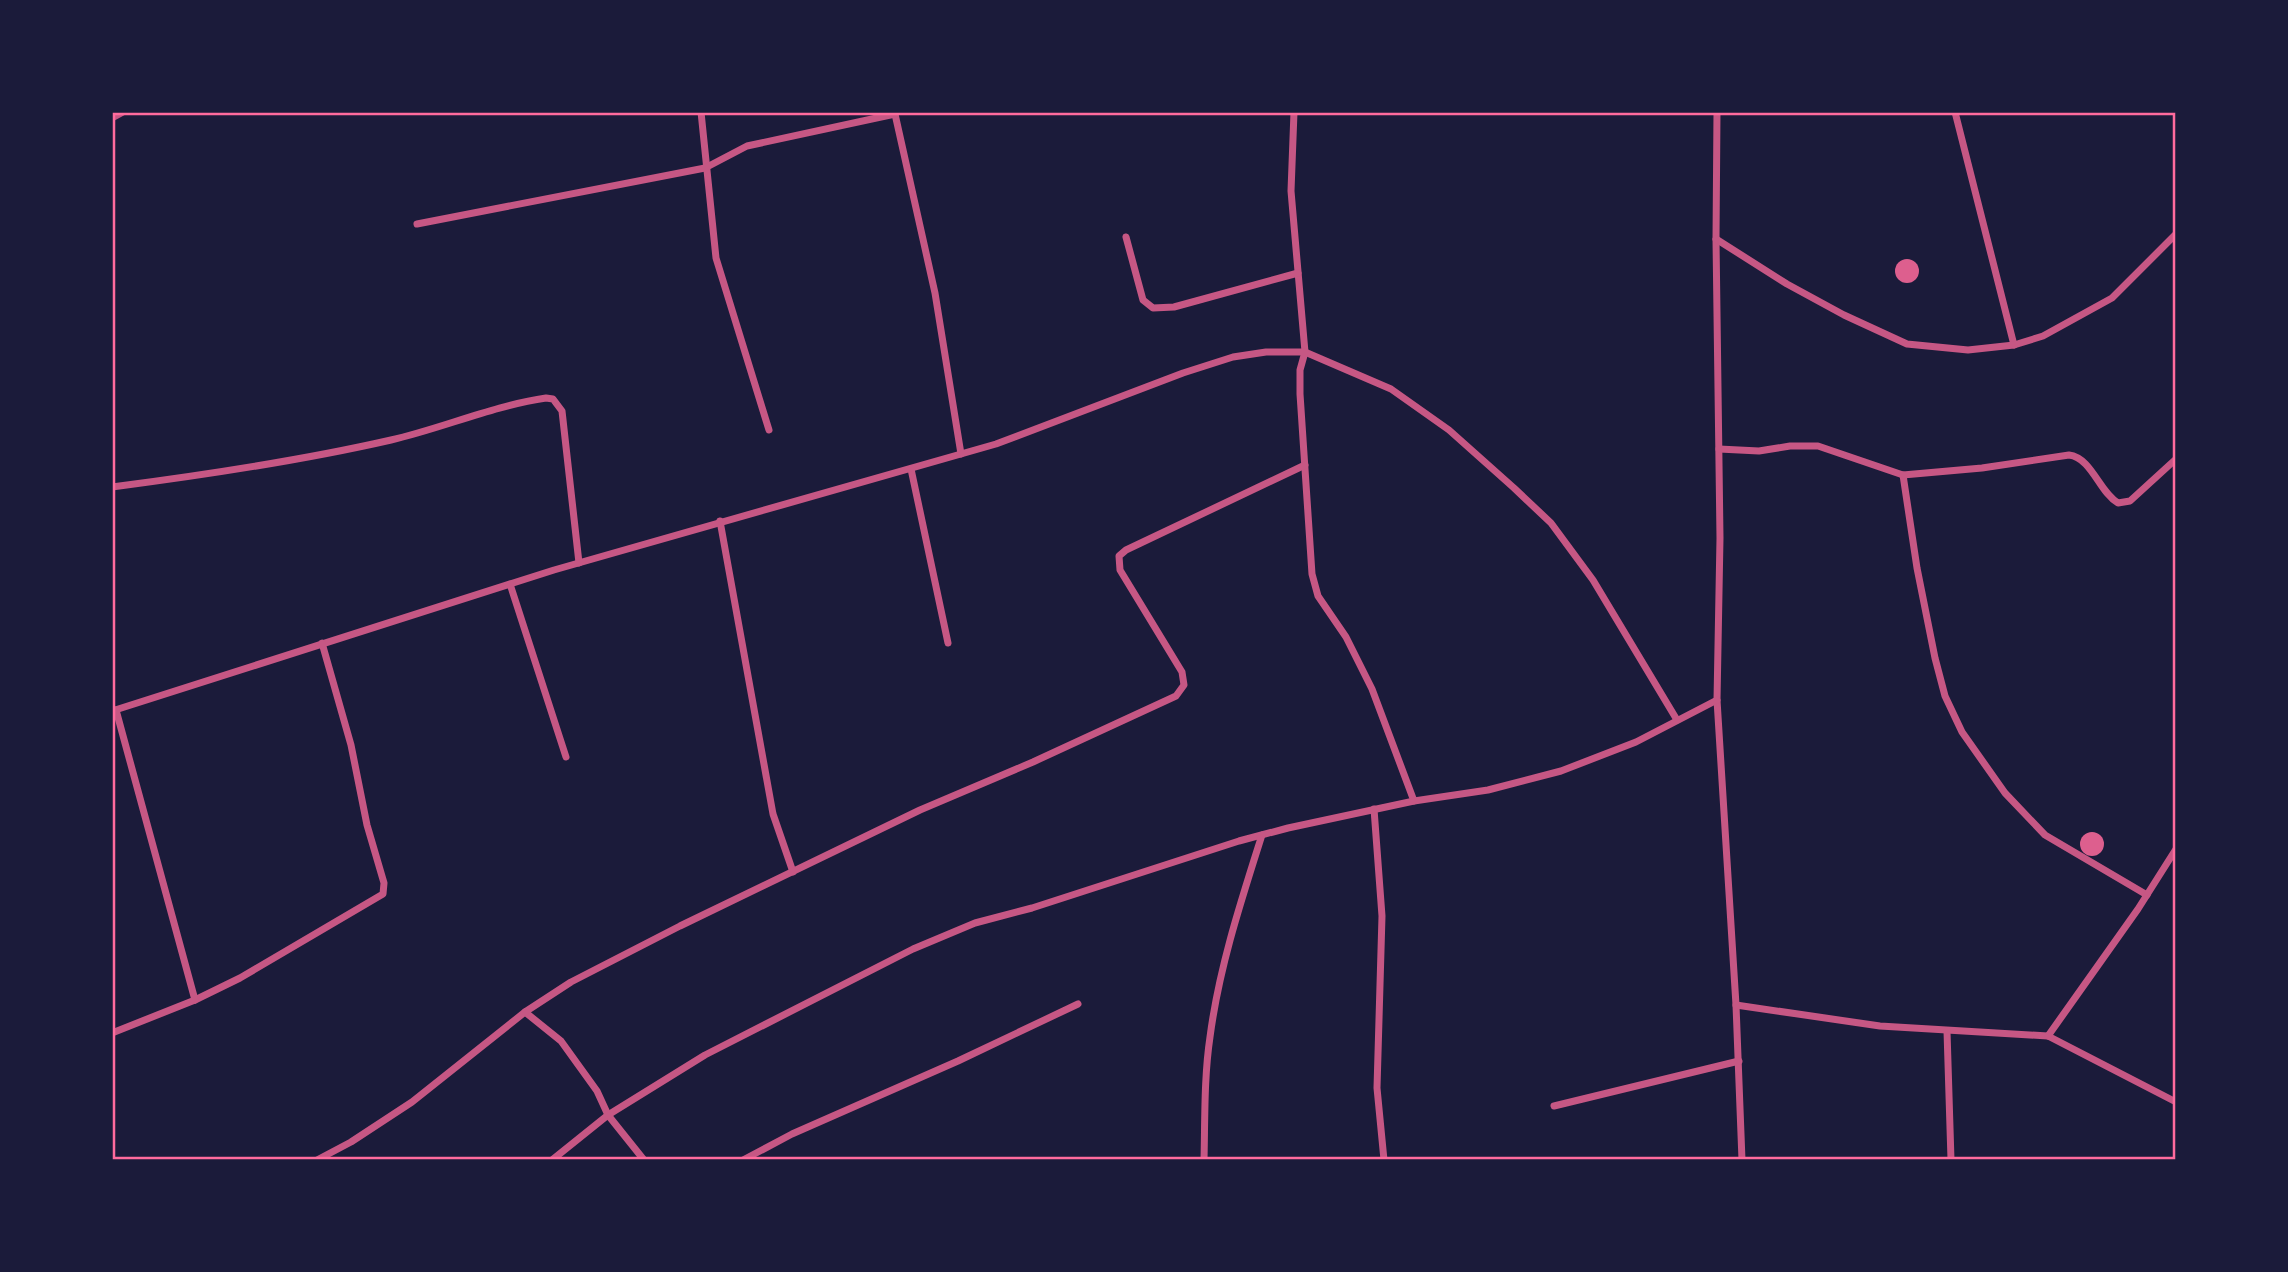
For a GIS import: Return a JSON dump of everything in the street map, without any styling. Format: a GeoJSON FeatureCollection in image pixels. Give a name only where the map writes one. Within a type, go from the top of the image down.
{"type":"FeatureCollection","features":[{"type":"Feature","properties":{"kind":"street"},"geometry":{"type":"LineString","coordinates":[[112,118],[123,112]]}},
{"type":"Feature","properties":{"kind":"street"},"geometry":{"type":"LineString","coordinates":[[701,112],[716,258],[769,430]]}},
{"type":"Feature","properties":{"kind":"street"},"geometry":{"type":"LineString","coordinates":[[417,224],[705,168],[747,146],[905,112]]}},
{"type":"Feature","properties":{"kind":"street"},"geometry":{"type":"LineString","coordinates":[[1294,112],[1291,191],[1305,352],[1300,370],[1300,394],[1312,574],[1318,596],[1346,637],[1372,689],[1414,801]]}},
{"type":"Feature","properties":{"kind":"street"},"geometry":{"type":"LineString","coordinates":[[1717,112],[1720,538],[1717,700],[1736,1004],[1742,1160]]}},
{"type":"Feature","properties":{"kind":"street"},"geometry":{"type":"LineString","coordinates":[[1955,112],[2014,345]]}},
{"type":"Feature","properties":{"kind":"street"},"geometry":{"type":"LineString","coordinates":[[895,114],[935,293],[961,454]]}},
{"type":"Feature","properties":{"kind":"street"},"geometry":{"type":"LineString","coordinates":[[1716,239],[1787,284],[1844,315],[1907,344],[1968,350],[2014,345],[2043,336],[2112,298],[2176,234]]}},
{"type":"Feature","properties":{"kind":"street"},"geometry":{"type":"LineString","coordinates":[[1126,237],[1143,300],[1153,308],[1174,307],[1298,273]]}},
{"type":"Feature","properties":{"kind":"street"},"geometry":{"type":"LineString","coordinates":[[195,1000],[114,710],[579,562],[1008,440],[1141,387],[1233,357],[1266,352],[1305,352],[1391,389],[1449,430],[1551,523],[1594,580],[1677,720]]}},
{"type":"Feature","properties":{"kind":"street"},"geometry":{"type":"LineString","coordinates":[[112,487],[312,456],[394,439],[474,414],[537,399],[553,399],[562,411],[579,562]]}},
{"type":"Feature","properties":{"kind":"street"},"geometry":{"type":"LineString","coordinates":[[1719,449],[1759,451],[1790,446],[1818,446],[1903,475],[1982,468],[2069,455],[2080,458],[2114,501],[2124,503],[2130,501],[2176,459]]}},
{"type":"Feature","properties":{"kind":"street"},"geometry":{"type":"LineString","coordinates":[[317,1160],[351,1142],[412,1102],[526,1012],[572,982],[680,926],[920,810],[1033,762],[1176,695],[1184,685],[1182,672],[1120,570],[1119,556],[1126,550],[1305,465]]}},
{"type":"Feature","properties":{"kind":"street"},"geometry":{"type":"LineString","coordinates":[[911,469],[948,643]]}},
{"type":"Feature","properties":{"kind":"street"},"geometry":{"type":"LineString","coordinates":[[1903,475],[1916,568],[1935,658],[1945,696],[1962,732],[2004,793],[2045,835],[2147,895]]}},
{"type":"Feature","properties":{"kind":"street"},"geometry":{"type":"LineString","coordinates":[[720,521],[773,814],[793,872]]}},
{"type":"Feature","properties":{"kind":"street"},"geometry":{"type":"LineString","coordinates":[[510,584],[566,757]]}},
{"type":"Feature","properties":{"kind":"street"},"geometry":{"type":"LineString","coordinates":[[112,1032],[195,1000],[240,978],[383,894],[384,883],[367,825],[351,745],[322,643]]}},
{"type":"Feature","properties":{"kind":"street"},"geometry":{"type":"LineString","coordinates":[[552,1160],[608,1115],[705,1055],[913,949],[975,923],[1032,908],[1262,835],[1414,801],[1488,790],[1560,771],[1636,741],[1717,700]]}},
{"type":"Feature","properties":{"kind":"street"},"geometry":{"type":"LineString","coordinates":[[1374,809],[1382,916],[1377,1088],[1384,1160]]}},
{"type":"Feature","properties":{"kind":"street"},"geometry":{"type":"LineString","coordinates":[[1204,1160],[1205,1105],[1212,1026],[1220,978],[1237,912],[1262,835]]}},
{"type":"Feature","properties":{"kind":"street"},"geometry":{"type":"LineString","coordinates":[[2048,1036],[2176,849]]}},
{"type":"Feature","properties":{"kind":"street"},"geometry":{"type":"LineString","coordinates":[[743,1160],[792,1134],[958,1061],[1078,1004]]}},
{"type":"Feature","properties":{"kind":"street"},"geometry":{"type":"LineString","coordinates":[[1736,1004],[1880,1026],[2048,1036],[2176,1102]]}},
{"type":"Feature","properties":{"kind":"street"},"geometry":{"type":"LineString","coordinates":[[526,1012],[561,1041],[597,1091],[608,1115],[644,1160]]}},
{"type":"Feature","properties":{"kind":"street"},"geometry":{"type":"LineString","coordinates":[[1947,1031],[1951,1160]]}},
{"type":"Feature","properties":{"kind":"street"},"geometry":{"type":"LineString","coordinates":[[1554,1106],[1739,1061]]}},
{"type":"Feature","properties":{"kind":"building"},"geometry":{"type":"Polygon","coordinates":[[[1907,259],[1916,262],[1919,271],[1916,280],[1907,283],[1898,280],[1895,271],[1898,262],[1907,259]]]}},
{"type":"Feature","properties":{"kind":"building"},"geometry":{"type":"Polygon","coordinates":[[[2092,832],[2103,839],[2104,844],[2097,855],[2092,856],[2081,849],[2080,844],[2087,833],[2092,832]]]}}]}
